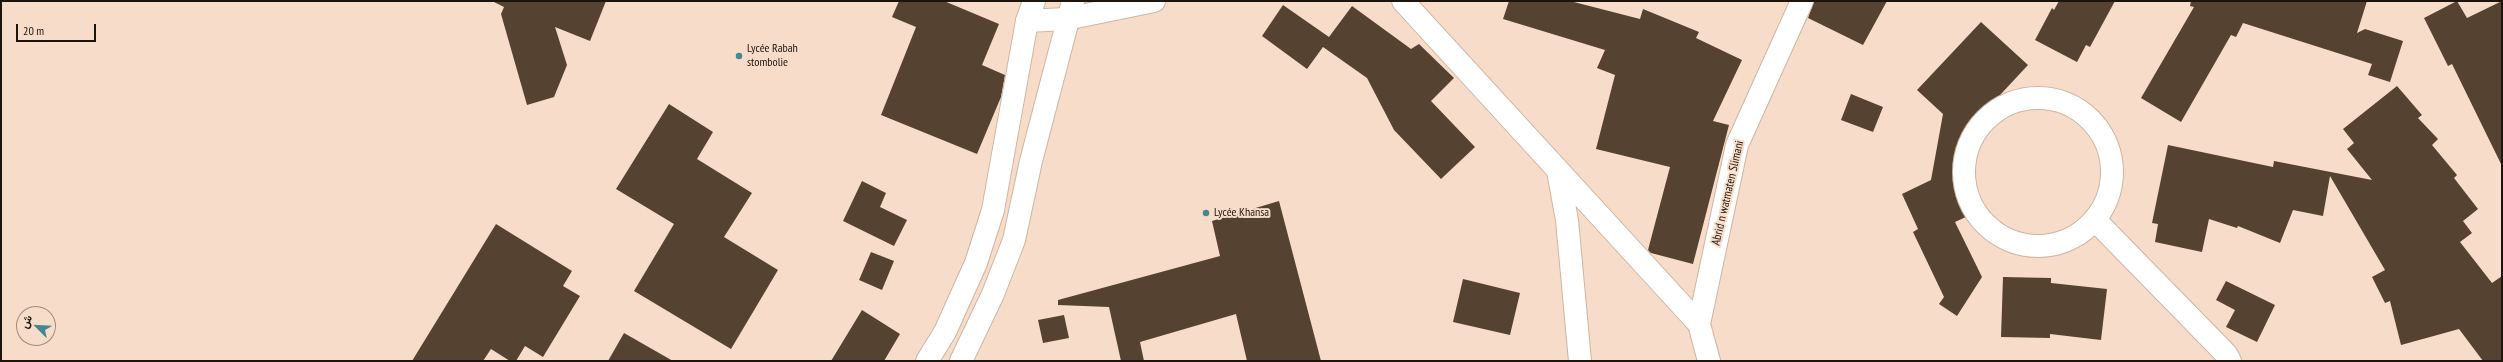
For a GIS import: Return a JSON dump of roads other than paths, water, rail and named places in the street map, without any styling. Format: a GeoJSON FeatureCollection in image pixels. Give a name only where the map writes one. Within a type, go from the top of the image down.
{"type":"FeatureCollection","features":[{"type":"Feature","properties":{"kind":"street"},"geometry":{"type":"LineString","coordinates":[[927,361],[945,332],[976,264],[993,210],[1027,21],[1034,1]]}},
{"type":"Feature","properties":{"kind":"street"},"geometry":{"type":"LineString","coordinates":[[1027,21],[1069,10],[1154,1]]}},
{"type":"Feature","properties":{"kind":"street"},"geometry":{"type":"LineString","coordinates":[[1403,1],[1699,324],[1709,361]]}},
{"type":"Feature","properties":{"kind":"street","name":"Abrid n watmaten Slimani"},"geometry":{"type":"LineString","coordinates":[[1699,324],[1737,145],[1802,1]]}},
{"type":"Feature","properties":{"kind":"street"},"geometry":{"type":"LineString","coordinates":[[961,361],[1014,240],[1069,10]]}},
{"type":"Feature","properties":{"kind":"street"},"geometry":{"type":"LineString","coordinates":[[2048,97],[2072,105],[2092,119],[2105,138],[2112,161],[2112,185],[2104,207],[2095,220],[2090,227],[2070,240],[2047,247],[2024,246],[2001,238],[1981,221],[1968,199],[1963,174],[1967,149],[1979,126],[1999,109],[2022,99],[2048,97]]}},
{"type":"Feature","properties":{"kind":"street"},"geometry":{"type":"LineString","coordinates":[[1558,171],[1567,220],[1580,361]]}},
{"type":"Feature","properties":{"kind":"street"},"geometry":{"type":"LineString","coordinates":[[2095,220],[2226,354],[2230,361]]}},
{"type":"Feature","properties":{"kind":"place","name":"Lycée Rabah stombolie"},"geometry":{"type":"Point","coordinates":[739,56]}},
{"type":"Feature","properties":{"kind":"place","name":"Lycée Khansa"},"geometry":{"type":"Point","coordinates":[1206,213]}}]}
